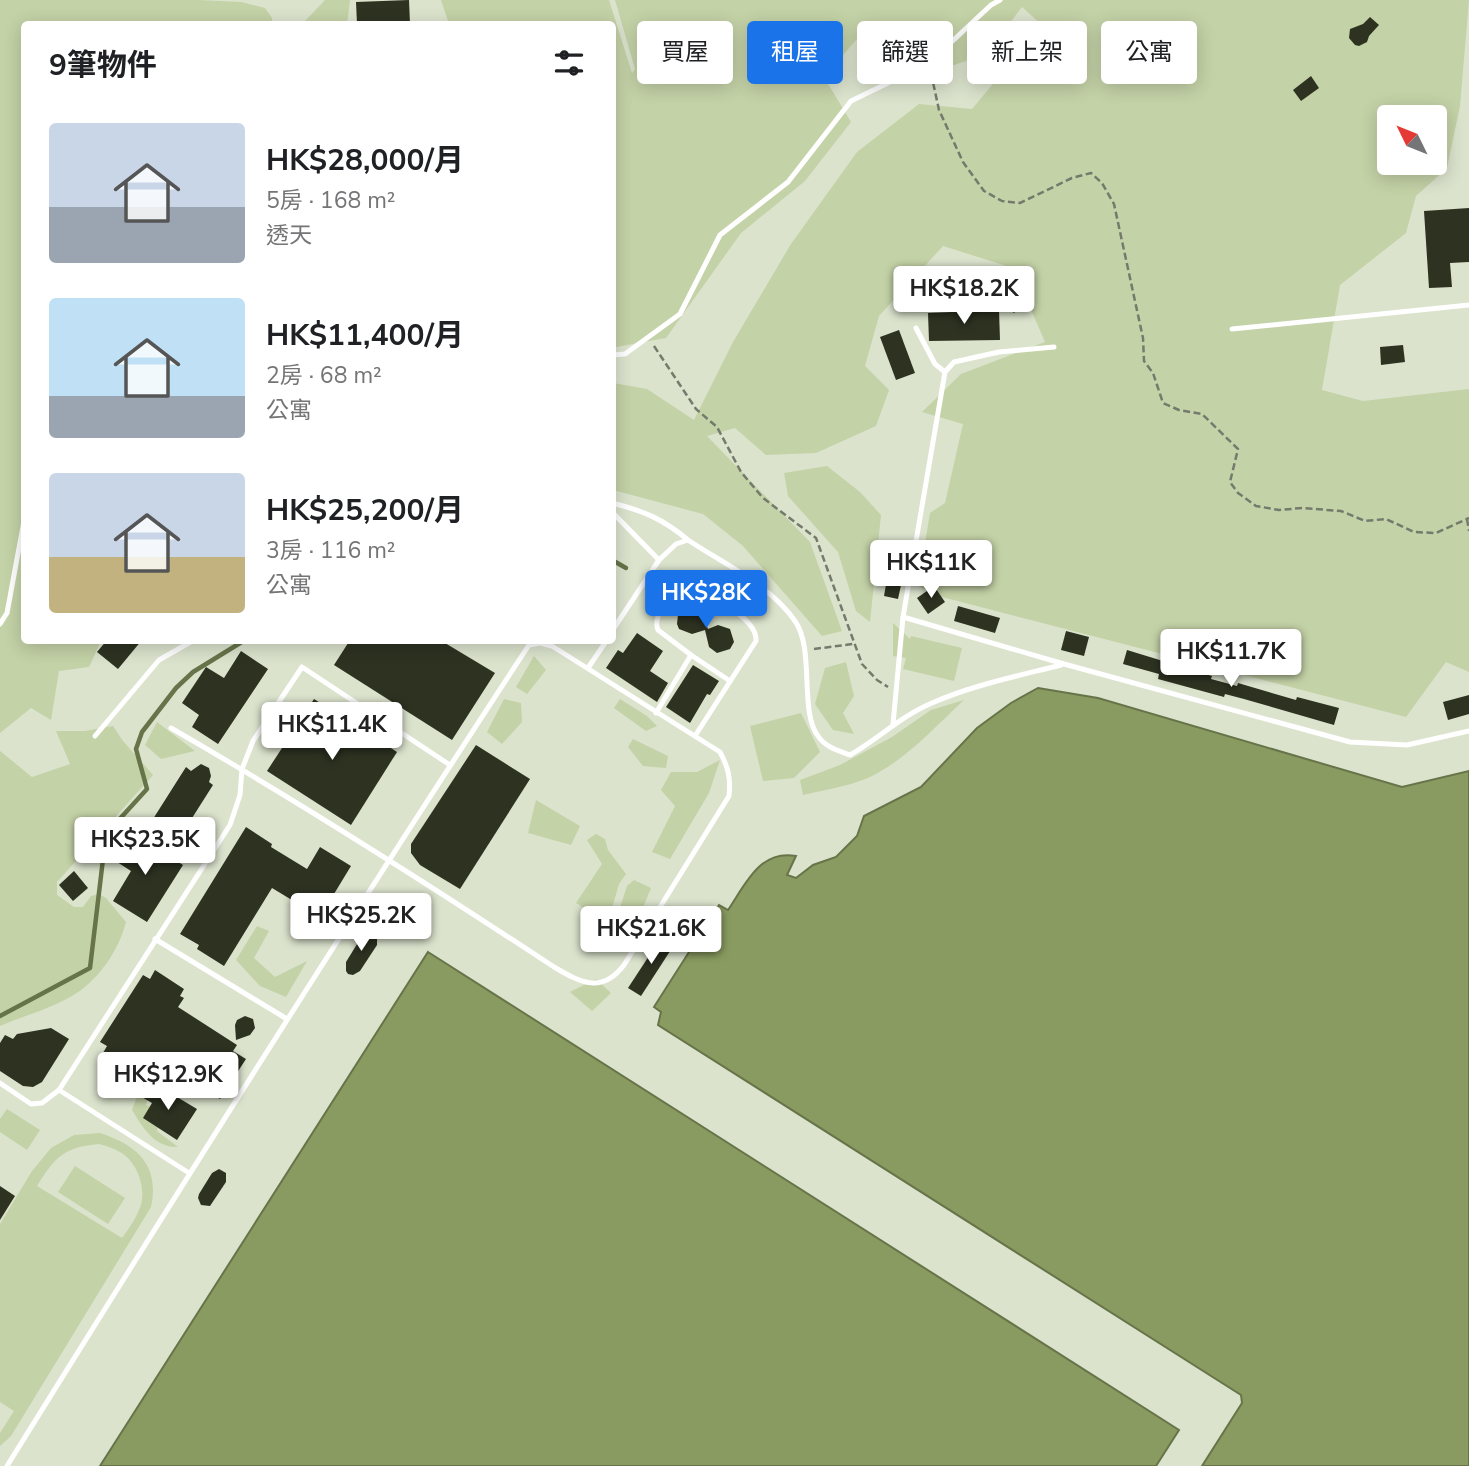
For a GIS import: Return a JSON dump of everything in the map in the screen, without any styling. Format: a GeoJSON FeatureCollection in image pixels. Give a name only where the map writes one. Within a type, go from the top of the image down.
{"type":"FeatureCollection","features":[{"type":"Feature","properties":{"kind":"lane"},"geometry":{"type":"LineString","coordinates":[[953,41],[1000,0]]}},
{"type":"Feature","properties":{"kind":"lane"},"geometry":{"type":"LineString","coordinates":[[616,355],[625,354],[680,314],[720,235],[788,182],[851,101],[886,84]]}},
{"type":"Feature","properties":{"kind":"lane"},"geometry":{"type":"LineString","coordinates":[[1232,329],[1469,305]]}},
{"type":"Feature","properties":{"kind":"lane"},"geometry":{"type":"LineString","coordinates":[[916,328],[935,364],[945,372]]}},
{"type":"Feature","properties":{"kind":"lane"},"geometry":{"type":"LineString","coordinates":[[893,724],[903,617],[945,372],[954,362],[999,352],[1054,347]]}},
{"type":"Feature","properties":{"kind":"lane"},"geometry":{"type":"LineString","coordinates":[[616,504],[638,509],[665,522],[773,596],[797,622],[804,651],[811,721],[818,737],[832,748],[850,755],[893,724],[931,704],[976,687],[1064,664]]}},
{"type":"Feature","properties":{"kind":"lane"},"geometry":{"type":"LineString","coordinates":[[616,516],[659,560]]}},
{"type":"Feature","properties":{"kind":"lane"},"geometry":{"type":"LineString","coordinates":[[0,624],[6,613],[21,536]]}},
{"type":"Feature","properties":{"kind":"lane"},"geometry":{"type":"LineString","coordinates":[[616,625],[659,560],[676,544],[688,540]]}},
{"type":"Feature","properties":{"kind":"lane"},"geometry":{"type":"LineString","coordinates":[[695,736],[756,641],[754,628],[747,620],[693,586],[686,585],[672,594],[657,618],[656,625],[664,635],[730,681]]}},
{"type":"Feature","properties":{"kind":"lane"},"geometry":{"type":"LineString","coordinates":[[903,617],[1350,742],[1407,745],[1469,731]]}},
{"type":"Feature","properties":{"kind":"lane"},"geometry":{"type":"LineString","coordinates":[[95,736],[159,660],[187,644]]}},
{"type":"Feature","properties":{"kind":"lane"},"geometry":{"type":"LineString","coordinates":[[7,1466],[388,860],[529,645],[534,644]]}},
{"type":"Feature","properties":{"kind":"lane"},"geometry":{"type":"LineString","coordinates":[[171,728],[242,769],[574,979],[598,983],[614,978],[624,965],[729,796],[731,780],[720,752],[589,668],[544,644]]}},
{"type":"Feature","properties":{"kind":"lane"},"geometry":{"type":"LineString","coordinates":[[589,668],[604,644]]}},
{"type":"Feature","properties":{"kind":"lane"},"geometry":{"type":"LineString","coordinates":[[656,713],[691,655]]}},
{"type":"Feature","properties":{"kind":"lane"},"geometry":{"type":"LineString","coordinates":[[0,1083],[31,1104],[42,1103],[59,1090],[230,825],[240,795],[242,769],[253,741],[302,667],[450,765]]}},
{"type":"Feature","properties":{"kind":"lane"},"geometry":{"type":"LineString","coordinates":[[155,939],[286,1020]]}},
{"type":"Feature","properties":{"kind":"lane"},"geometry":{"type":"LineString","coordinates":[[59,1090],[189,1173]]}},
{"type":"Feature","properties":{"kind":"path"},"geometry":{"type":"LineString","coordinates":[[933,84],[939,110],[963,162],[984,191],[1002,201],[1020,203],[1072,178],[1091,173],[1102,183],[1114,204],[1143,338],[1144,361],[1153,373],[1163,403],[1179,410],[1202,414],[1238,449],[1230,482],[1238,493],[1256,506],[1279,510],[1302,508],[1341,511],[1365,521],[1386,519],[1414,532],[1436,533],[1468,519],[1469,531]]}},
{"type":"Feature","properties":{"kind":"path"},"geometry":{"type":"LineString","coordinates":[[648,337],[696,410],[717,427],[741,472],[763,498],[816,538],[862,664],[877,680],[896,693]]}},
{"type":"Feature","properties":{"kind":"path"},"geometry":{"type":"LineString","coordinates":[[804,651],[853,644]]}},
{"type":"Feature","properties":{"kind":"shaded area"},"geometry":{"type":"Polygon","coordinates":[[[0,0],[198,0],[241,2],[265,8],[272,21],[21,21],[21,644],[100,644],[89,667],[59,671],[51,720],[31,708],[0,733],[0,0]]]}},
{"type":"Feature","properties":{"kind":"shaded area"},"geometry":{"type":"Polygon","coordinates":[[[325,0],[350,0],[347,21],[306,20],[325,0]]]}},
{"type":"Feature","properties":{"kind":"shaded area"},"geometry":{"type":"Polygon","coordinates":[[[441,0],[609,0],[616,21],[448,21],[441,0]]]}},
{"type":"Feature","properties":{"kind":"shaded area"},"geometry":{"type":"Polygon","coordinates":[[[615,0],[1469,0],[1460,106],[1447,168],[1447,105],[1377,105],[1377,175],[1439,175],[1416,196],[1406,233],[1340,285],[1322,390],[1363,401],[1469,389],[1469,672],[1446,662],[1406,717],[942,597],[918,586],[930,513],[945,503],[963,424],[922,412],[961,374],[1045,342],[1013,268],[943,246],[879,316],[865,366],[889,390],[876,426],[816,453],[766,455],[735,428],[707,436],[810,542],[842,631],[822,636],[743,546],[703,514],[616,491],[616,384],[647,389],[694,420],[733,342],[791,244],[857,152],[919,104],[972,109],[993,84],[1087,84],[1087,21],[1038,21],[1022,7],[1011,21],[967,21],[967,61],[953,65],[953,21],[857,21],[857,41],[843,55],[843,21],[747,21],[747,84],[828,84],[851,122],[805,181],[741,233],[666,338],[616,347],[616,22],[632,73],[635,69],[615,0]]]}},
{"type":"Feature","properties":{"kind":"shaded area"},"geometry":{"type":"Polygon","coordinates":[[[827,466],[860,492],[881,515],[870,622],[856,611],[838,552],[788,496],[784,473],[827,466]]]}},
{"type":"Feature","properties":{"kind":"shaded area"},"geometry":{"type":"Polygon","coordinates":[[[893,623],[910,639],[911,636],[962,648],[954,681],[903,669],[906,658],[893,656],[893,623]]]}},
{"type":"Feature","properties":{"kind":"shaded area"},"geometry":{"type":"Polygon","coordinates":[[[534,656],[546,670],[527,694],[516,687],[534,656]]]}},
{"type":"Feature","properties":{"kind":"shaded area"},"geometry":{"type":"Polygon","coordinates":[[[846,662],[854,696],[843,713],[854,734],[833,730],[815,704],[825,668],[846,662]]]}},
{"type":"Feature","properties":{"kind":"shaded area"},"geometry":{"type":"Polygon","coordinates":[[[1038,688],[1098,698],[1402,787],[1469,771],[1469,1466],[1202,1466],[1242,1403],[1241,1395],[658,1025],[661,1012],[654,1007],[719,905],[728,910],[747,880],[763,863],[783,855],[796,856],[787,875],[796,878],[813,865],[836,857],[857,836],[864,816],[921,787],[977,728],[1011,703],[1038,688]]]}},
{"type":"Feature","properties":{"kind":"shaded area"},"geometry":{"type":"Polygon","coordinates":[[[504,699],[521,703],[522,722],[502,744],[487,732],[504,699]]]}},
{"type":"Feature","properties":{"kind":"shaded area"},"geometry":{"type":"Polygon","coordinates":[[[620,699],[647,716],[657,726],[646,731],[614,708],[620,699]]]}},
{"type":"Feature","properties":{"kind":"shaded area"},"geometry":{"type":"Polygon","coordinates":[[[964,700],[914,747],[881,771],[853,783],[803,795],[800,780],[840,765],[892,737],[931,710],[964,700]]]}},
{"type":"Feature","properties":{"kind":"shaded area"},"geometry":{"type":"Polygon","coordinates":[[[801,713],[820,752],[794,778],[763,781],[750,726],[801,713]]]}},
{"type":"Feature","properties":{"kind":"shaded area"},"geometry":{"type":"Polygon","coordinates":[[[157,722],[195,751],[161,759],[145,745],[157,722]]]}},
{"type":"Feature","properties":{"kind":"shaded area"},"geometry":{"type":"Polygon","coordinates":[[[113,726],[153,775],[57,882],[57,895],[74,907],[83,907],[91,896],[99,894],[106,898],[126,922],[123,933],[106,964],[81,990],[55,1005],[0,1026],[0,751],[32,777],[70,764],[56,731],[85,731],[113,726]]]}},
{"type":"Feature","properties":{"kind":"shaded area"},"geometry":{"type":"Polygon","coordinates":[[[633,739],[668,756],[666,768],[643,766],[628,747],[633,739]]]}},
{"type":"Feature","properties":{"kind":"shaded area"},"geometry":{"type":"Polygon","coordinates":[[[720,760],[709,793],[670,859],[652,852],[675,806],[661,790],[671,772],[697,772],[720,760]]]}},
{"type":"Feature","properties":{"kind":"shaded area"},"geometry":{"type":"Polygon","coordinates":[[[536,800],[580,826],[571,845],[528,833],[536,800]]]}},
{"type":"Feature","properties":{"kind":"shaded area"},"geometry":{"type":"Polygon","coordinates":[[[596,834],[605,839],[608,850],[626,874],[619,884],[612,908],[598,917],[576,903],[602,864],[587,840],[596,834]]]}},
{"type":"Feature","properties":{"kind":"shaded area"},"geometry":{"type":"Polygon","coordinates":[[[634,880],[651,888],[638,920],[617,917],[627,886],[634,880]]]}},
{"type":"Feature","properties":{"kind":"shaded area"},"geometry":{"type":"Polygon","coordinates":[[[257,926],[269,931],[254,958],[275,977],[307,961],[286,997],[260,986],[236,960],[257,926]]]}},
{"type":"Feature","properties":{"kind":"shaded area"},"geometry":{"type":"Polygon","coordinates":[[[428,952],[1179,1430],[1156,1466],[100,1466],[428,952]]]}},
{"type":"Feature","properties":{"kind":"shaded area"},"geometry":{"type":"Polygon","coordinates":[[[596,979],[611,993],[592,1011],[570,992],[596,979]]]}},
{"type":"Feature","properties":{"kind":"shaded area"},"geometry":{"type":"Polygon","coordinates":[[[143,1081],[153,1083],[146,1105],[161,1112],[157,1131],[178,1147],[156,1140],[145,1130],[132,1110],[143,1081]]]}},
{"type":"Feature","properties":{"kind":"shaded area"},"geometry":{"type":"Polygon","coordinates":[[[7,1109],[40,1130],[27,1150],[0,1132],[0,1119],[7,1109]]]}},
{"type":"Feature","properties":{"kind":"shaded area"},"geometry":{"type":"Polygon","coordinates":[[[100,1133],[135,1151],[149,1168],[153,1192],[151,1207],[11,1436],[0,1446],[0,1433],[14,1411],[0,1402],[0,1224],[32,1171],[51,1148],[74,1135],[100,1133]],[[99,1144],[87,1145],[62,1155],[37,1186],[122,1238],[139,1210],[142,1186],[136,1170],[126,1157],[99,1144]]]}},
{"type":"Feature","properties":{"kind":"shaded area"},"geometry":{"type":"Polygon","coordinates":[[[75,1166],[125,1198],[108,1224],[58,1192],[75,1166]]]}},
{"type":"Feature","properties":{"kind":"building"},"geometry":{"type":"Polygon","coordinates":[[[409,0],[410,21],[357,21],[356,2],[409,0]]]}},
{"type":"Feature","properties":{"kind":"building"},"geometry":{"type":"Polygon","coordinates":[[[1370,17],[1379,25],[1367,42],[1355,45],[1349,38],[1350,29],[1363,24],[1370,17]]]}},
{"type":"Feature","properties":{"kind":"building"},"geometry":{"type":"Polygon","coordinates":[[[1311,76],[1319,88],[1301,101],[1293,90],[1311,76]]]}},
{"type":"Feature","properties":{"kind":"building"},"geometry":{"type":"Polygon","coordinates":[[[1469,208],[1469,262],[1450,263],[1452,287],[1429,288],[1424,211],[1469,208]]]}},
{"type":"Feature","properties":{"kind":"building"},"geometry":{"type":"Polygon","coordinates":[[[1007,280],[1027,297],[1014,313],[993,296],[1007,280]]]}},
{"type":"Feature","properties":{"kind":"building"},"geometry":{"type":"Polygon","coordinates":[[[999,310],[1000,340],[929,341],[928,313],[999,310]]]}},
{"type":"Feature","properties":{"kind":"building"},"geometry":{"type":"Polygon","coordinates":[[[899,330],[915,373],[896,380],[880,337],[899,330]]]}},
{"type":"Feature","properties":{"kind":"building"},"geometry":{"type":"Polygon","coordinates":[[[1403,345],[1405,362],[1381,365],[1380,347],[1403,345]]]}},
{"type":"Feature","properties":{"kind":"building"},"geometry":{"type":"Polygon","coordinates":[[[888,573],[903,576],[898,599],[884,596],[888,573]]]}},
{"type":"Feature","properties":{"kind":"building"},"geometry":{"type":"Polygon","coordinates":[[[934,586],[945,602],[928,614],[917,598],[934,586]]]}},
{"type":"Feature","properties":{"kind":"building"},"geometry":{"type":"Polygon","coordinates":[[[958,606],[1000,618],[995,633],[954,621],[958,606]]]}},
{"type":"Feature","properties":{"kind":"building"},"geometry":{"type":"Polygon","coordinates":[[[689,607],[701,611],[708,629],[718,625],[730,629],[734,642],[730,649],[717,653],[709,647],[705,630],[692,634],[679,629],[678,615],[689,607]]]}},
{"type":"Feature","properties":{"kind":"building"},"geometry":{"type":"Polygon","coordinates":[[[1066,631],[1089,637],[1084,656],[1061,650],[1066,631]]]}},
{"type":"Feature","properties":{"kind":"building"},"geometry":{"type":"Polygon","coordinates":[[[637,633],[663,651],[650,671],[668,683],[657,702],[606,668],[618,650],[623,653],[637,633]]]}},
{"type":"Feature","properties":{"kind":"building"},"geometry":{"type":"Polygon","coordinates":[[[104,644],[139,644],[118,669],[97,652],[104,644]]]}},
{"type":"Feature","properties":{"kind":"building"},"geometry":{"type":"Polygon","coordinates":[[[347,644],[447,644],[495,673],[452,740],[334,665],[347,644]]]}},
{"type":"Feature","properties":{"kind":"building"},"geometry":{"type":"Polygon","coordinates":[[[1127,650],[1212,676],[1211,679],[1339,708],[1334,725],[1225,694],[1224,697],[1158,679],[1159,674],[1123,664],[1127,650]]]}},
{"type":"Feature","properties":{"kind":"building"},"geometry":{"type":"Polygon","coordinates":[[[241,651],[268,669],[218,744],[192,727],[199,715],[182,703],[206,667],[224,678],[241,651]]]}},
{"type":"Feature","properties":{"kind":"building"},"geometry":{"type":"Polygon","coordinates":[[[693,665],[719,681],[710,695],[707,694],[690,723],[666,707],[693,665]]]}},
{"type":"Feature","properties":{"kind":"building"},"geometry":{"type":"Polygon","coordinates":[[[1469,695],[1469,714],[1448,720],[1443,702],[1469,695]]]}},
{"type":"Feature","properties":{"kind":"building"},"geometry":{"type":"Polygon","coordinates":[[[314,699],[397,752],[351,825],[267,771],[314,699]]]}},
{"type":"Feature","properties":{"kind":"building"},"geometry":{"type":"Polygon","coordinates":[[[476,745],[530,779],[460,889],[420,865],[411,853],[411,844],[476,745]]]}},
{"type":"Feature","properties":{"kind":"building"},"geometry":{"type":"Polygon","coordinates":[[[201,764],[209,768],[209,782],[213,785],[180,837],[153,819],[186,767],[191,771],[201,764]]]}},
{"type":"Feature","properties":{"kind":"building"},"geometry":{"type":"Polygon","coordinates":[[[246,827],[272,844],[271,847],[307,869],[320,847],[351,866],[320,917],[272,888],[224,966],[197,949],[199,945],[180,934],[246,827]]]}},
{"type":"Feature","properties":{"kind":"building"},"geometry":{"type":"Polygon","coordinates":[[[132,833],[183,865],[147,922],[113,901],[131,871],[114,860],[132,833]]]}},
{"type":"Feature","properties":{"kind":"building"},"geometry":{"type":"Polygon","coordinates":[[[74,871],[88,888],[73,901],[59,885],[74,871]]]}},
{"type":"Feature","properties":{"kind":"building"},"geometry":{"type":"Polygon","coordinates":[[[370,932],[377,936],[377,945],[360,971],[353,975],[348,974],[346,962],[362,936],[370,932]]]}},
{"type":"Feature","properties":{"kind":"building"},"geometry":{"type":"Polygon","coordinates":[[[662,936],[674,945],[641,996],[628,988],[662,936]]]}},
{"type":"Feature","properties":{"kind":"building"},"geometry":{"type":"Polygon","coordinates":[[[155,970],[184,989],[180,996],[184,998],[178,1007],[237,1045],[233,1051],[246,1059],[220,1099],[149,1053],[135,1074],[103,1053],[107,1046],[100,1042],[143,975],[150,979],[155,970]]]}},
{"type":"Feature","properties":{"kind":"building"},"geometry":{"type":"Polygon","coordinates":[[[245,1016],[253,1019],[255,1028],[250,1035],[236,1040],[235,1025],[237,1020],[245,1016]]]}},
{"type":"Feature","properties":{"kind":"building"},"geometry":{"type":"Polygon","coordinates":[[[51,1028],[69,1039],[42,1082],[33,1087],[23,1086],[0,1071],[0,1043],[5,1035],[13,1039],[17,1034],[51,1028]]]}},
{"type":"Feature","properties":{"kind":"building"},"geometry":{"type":"Polygon","coordinates":[[[146,1086],[158,1094],[162,1088],[197,1109],[177,1140],[143,1118],[152,1103],[140,1096],[146,1086]]]}},
{"type":"Feature","properties":{"kind":"building"},"geometry":{"type":"Polygon","coordinates":[[[219,1169],[226,1173],[226,1182],[210,1206],[201,1205],[199,1194],[212,1173],[219,1169]]]}},
{"type":"Feature","properties":{"kind":"building"},"geometry":{"type":"Polygon","coordinates":[[[0,1186],[15,1196],[0,1220],[0,1186]]]}},
{"type":"Feature","properties":{"kind":"waterway"},"geometry":{"type":"LineString","coordinates":[[616,562],[626,568]]}},
{"type":"Feature","properties":{"kind":"waterway"},"geometry":{"type":"LineString","coordinates":[[0,1016],[90,968],[106,834],[147,789],[136,749],[142,732],[176,688],[193,672],[238,644]]}}]}
